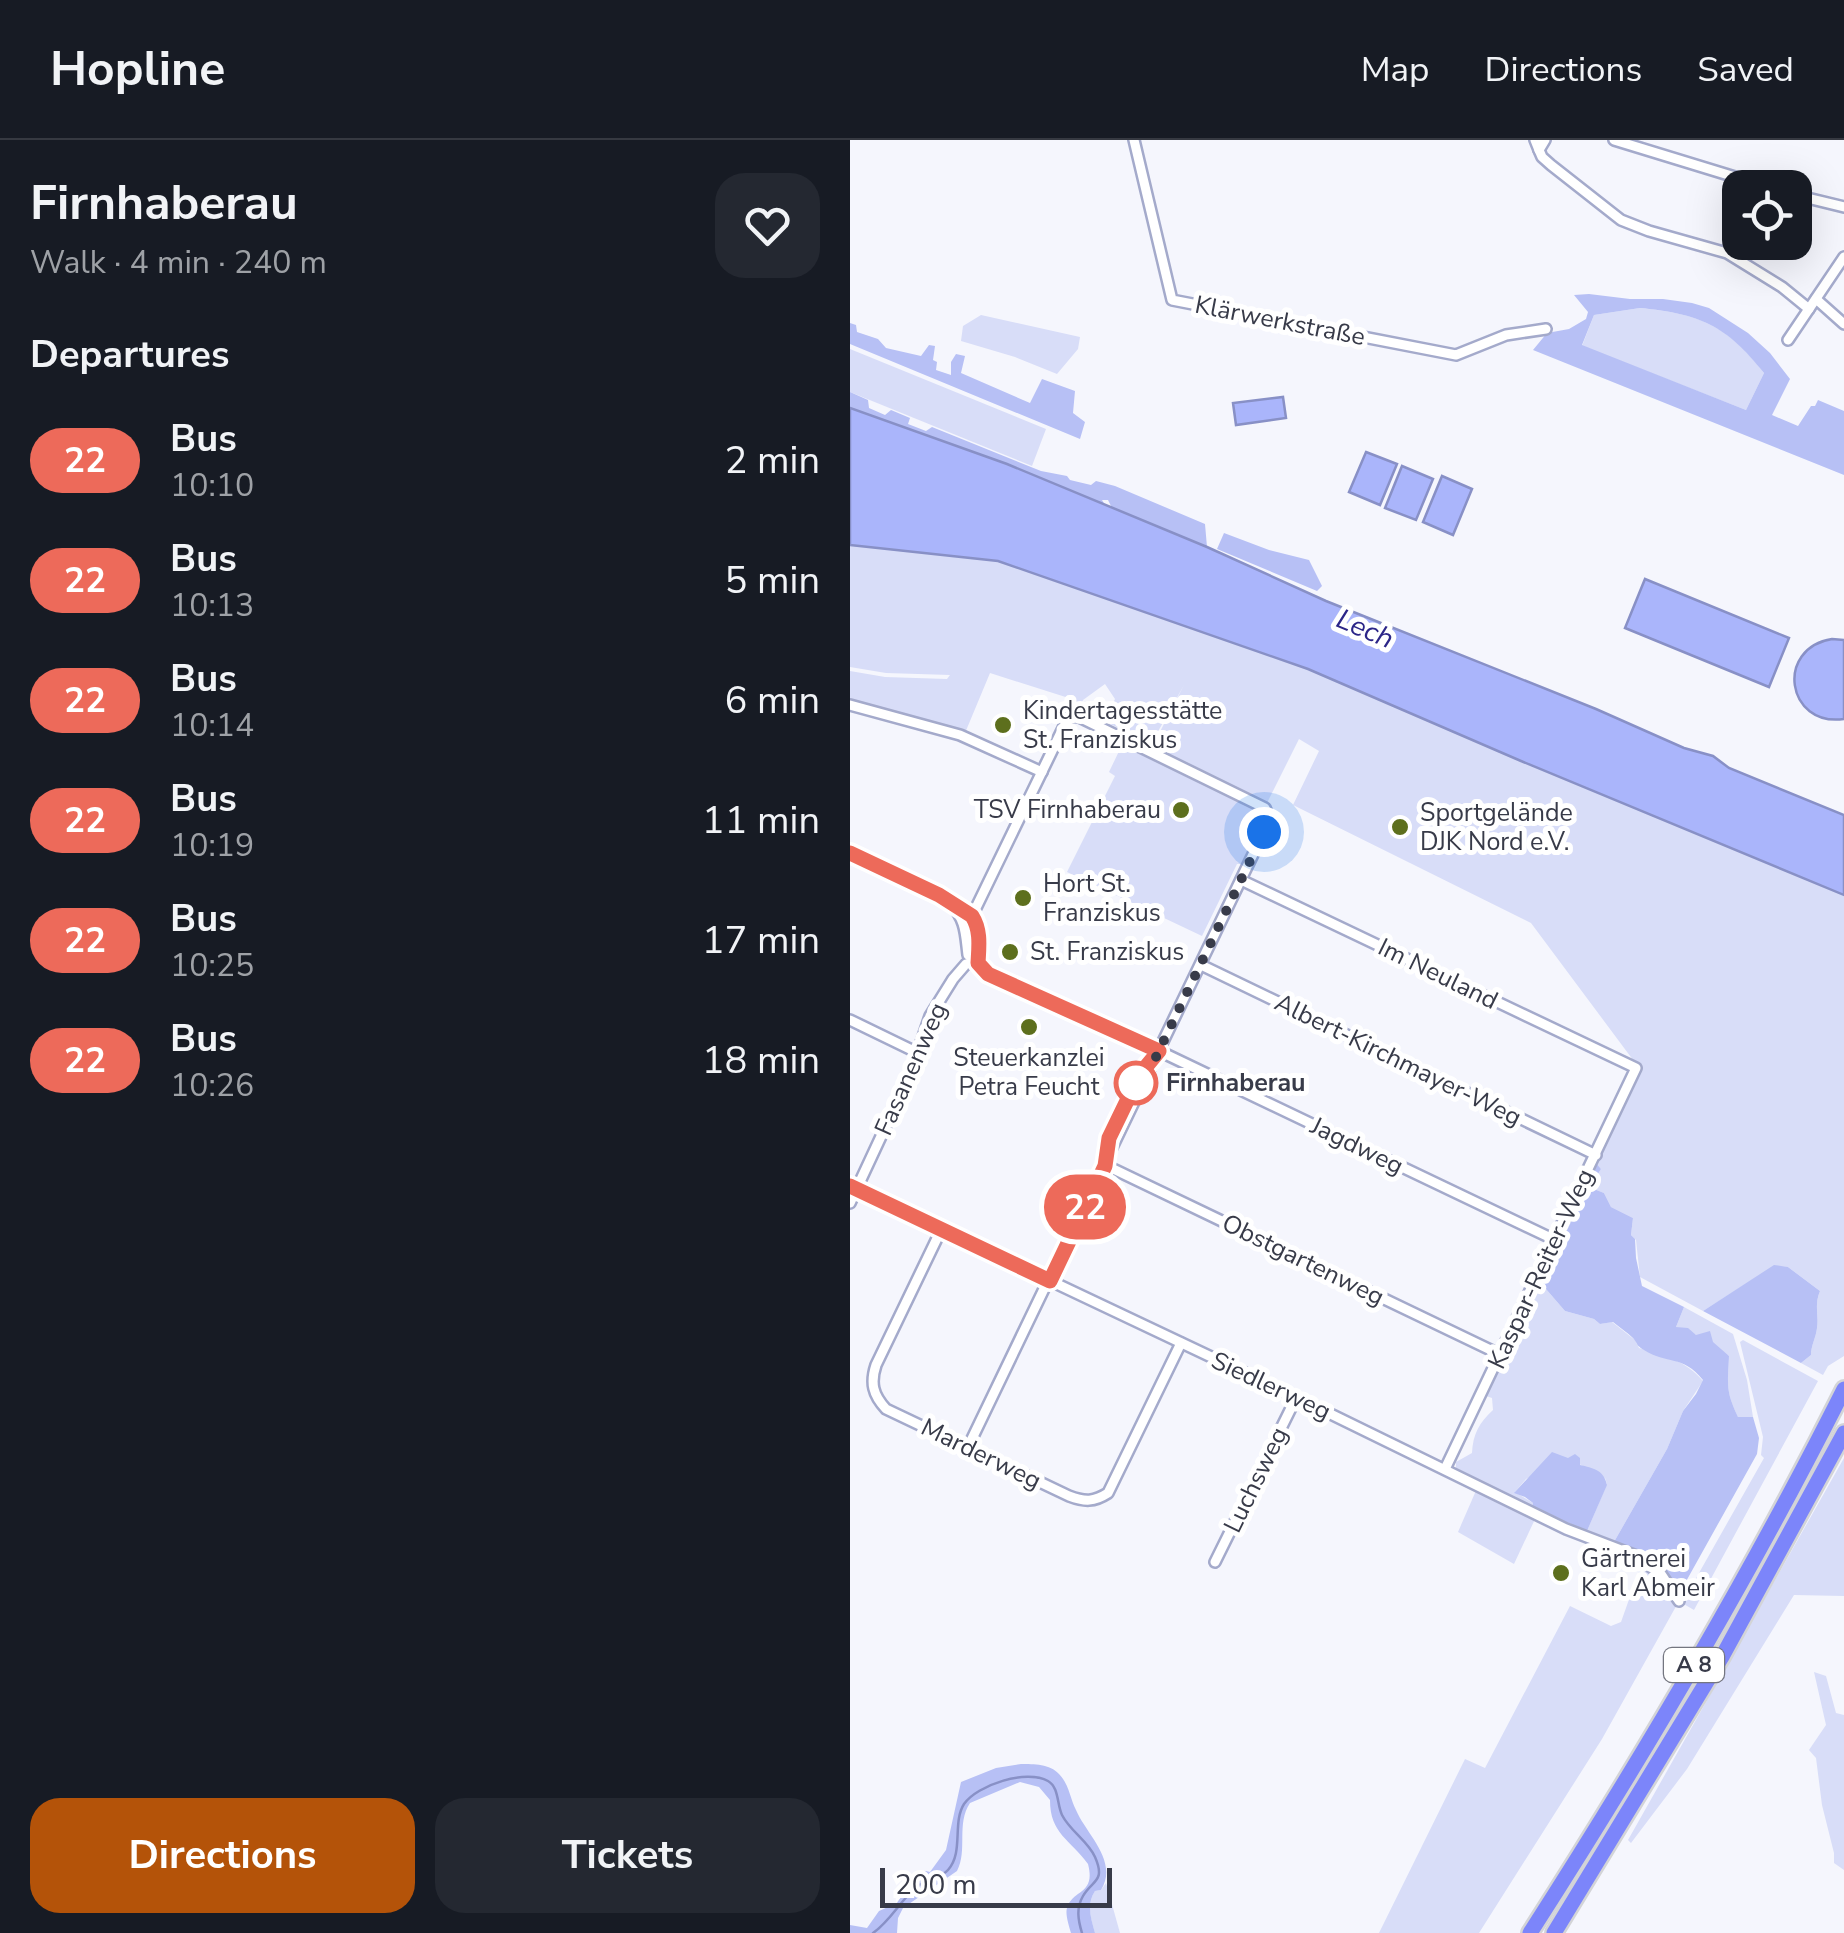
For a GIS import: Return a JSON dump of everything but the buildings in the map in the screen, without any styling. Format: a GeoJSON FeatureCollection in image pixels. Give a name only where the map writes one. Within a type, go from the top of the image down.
{"type":"FeatureCollection","features":[{"type":"Feature","properties":{"kind":"highway","name":"A 8"},"geometry":{"type":"LineString","coordinates":[[1530,1933],[1705,1647],[1844,1389]]}},
{"type":"Feature","properties":{"kind":"highway","name":"A 8"},"geometry":{"type":"LineString","coordinates":[[1554,1933],[1722,1655],[1844,1433]]}},
{"type":"Feature","properties":{"kind":"street","name":"Klärwerkstraße"},"geometry":{"type":"LineString","coordinates":[[1134,140],[1172,300],[1456,355],[1506,335],[1546,329]]}},
{"type":"Feature","properties":{"kind":"street"},"geometry":{"type":"LineString","coordinates":[[1614,140],[1722,173]]}},
{"type":"Feature","properties":{"kind":"street"},"geometry":{"type":"LineString","coordinates":[[1540,143],[1542,157],[1621,220],[1728,254],[1782,287],[1809,309]]}},
{"type":"Feature","properties":{"kind":"street"},"geometry":{"type":"LineString","coordinates":[[1812,199],[1844,207]]}},
{"type":"Feature","properties":{"kind":"street"},"geometry":{"type":"LineString","coordinates":[[1788,340],[1844,258]]}},
{"type":"Feature","properties":{"kind":"street"},"geometry":{"type":"LineString","coordinates":[[1816,298],[1844,324]]}},
{"type":"Feature","properties":{"kind":"street"},"geometry":{"type":"LineString","coordinates":[[850,705],[960,736],[1042,772]]}},
{"type":"Feature","properties":{"kind":"street"},"geometry":{"type":"LineString","coordinates":[[968,1447],[1270,820],[1265,808],[1079,716],[1072,716],[972,916]]}},
{"type":"Feature","properties":{"kind":"street"},"geometry":{"type":"LineString","coordinates":[[850,853],[972,916],[980,940],[978,963]]}},
{"type":"Feature","properties":{"kind":"street","name":"Im Neuland"},"geometry":{"type":"LineString","coordinates":[[1240,880],[1636,1068]]}},
{"type":"Feature","properties":{"kind":"street"},"geometry":{"type":"LineString","coordinates":[[950,902],[964,920],[968,955],[978,963]]}},
{"type":"Feature","properties":{"kind":"street","name":"Jagdweg"},"geometry":{"type":"LineString","coordinates":[[978,963],[988,974],[1555,1240]]}},
{"type":"Feature","properties":{"kind":"street","name":"Fasanenweg"},"geometry":{"type":"LineString","coordinates":[[850,1202],[853,1187],[918,1053],[930,1016],[966,964],[978,963]]}},
{"type":"Feature","properties":{"kind":"street","name":"Albert-Kirchmayer-Weg"},"geometry":{"type":"LineString","coordinates":[[1201,965],[1596,1155]]}},
{"type":"Feature","properties":{"kind":"street"},"geometry":{"type":"LineString","coordinates":[[850,1020],[918,1053]]}},
{"type":"Feature","properties":{"kind":"street","name":"Kaspar-Reiter-Weg"},"geometry":{"type":"LineString","coordinates":[[1445,1469],[1636,1068]]}},
{"type":"Feature","properties":{"kind":"street","name":"Obstgartenweg"},"geometry":{"type":"LineString","coordinates":[[1105,1166],[1500,1356]]}},
{"type":"Feature","properties":{"kind":"street","name":"Siedlerweg"},"geometry":{"type":"LineString","coordinates":[[853,1187],[1566,1529],[1634,1555],[1661,1574],[1679,1601]]}},
{"type":"Feature","properties":{"kind":"street","name":"Marderweg"},"geometry":{"type":"LineString","coordinates":[[942,1228],[876,1365],[873,1390],[886,1408],[1072,1498],[1097,1500],[1111,1488],[1181,1343]]}},
{"type":"Feature","properties":{"kind":"street","name":"Luchsweg"},"geometry":{"type":"LineString","coordinates":[[1216,1562],[1296,1398]]}},
{"type":"Feature","properties":{"kind":"shaded area"},"geometry":{"type":"Polygon","coordinates":[[[1574,295],[1692,303],[1709,308],[1748,333],[1790,379],[1772,415],[1798,426],[1818,400],[1844,411],[1844,475],[1533,350],[1547,333],[1569,329],[1586,319],[1588,312],[1574,295]],[[1640,308],[1594,315],[1582,345],[1746,410],[1764,373],[1737,343],[1696,319],[1640,308]]]}},
{"type":"Feature","properties":{"kind":"shaded area"},"geometry":{"type":"Polygon","coordinates":[[[1640,308],[1696,319],[1737,343],[1764,373],[1746,410],[1582,346],[1594,315],[1640,308]]]}},
{"type":"Feature","properties":{"kind":"shaded area"},"geometry":{"type":"Polygon","coordinates":[[[981,315],[1080,337],[1078,349],[1057,374],[961,341],[963,326],[981,315]]]}},
{"type":"Feature","properties":{"kind":"shaded area"},"geometry":{"type":"Polygon","coordinates":[[[850,323],[856,325],[857,332],[878,339],[886,348],[921,356],[929,345],[935,346],[936,370],[951,375],[951,362],[956,354],[965,356],[961,373],[1030,403],[1042,379],[1075,391],[1073,413],[1085,422],[1080,439],[850,344],[850,323]]]}},
{"type":"Feature","properties":{"kind":"shaded area"},"geometry":{"type":"Polygon","coordinates":[[[850,349],[1046,429],[1032,466],[850,392],[850,349]]]}},
{"type":"Feature","properties":{"kind":"shaded area"},"geometry":{"type":"Polygon","coordinates":[[[850,392],[868,400],[869,408],[885,415],[891,410],[910,418],[908,424],[926,431],[932,427],[1070,480],[1115,486],[1205,524],[1207,547],[1112,508],[1108,500],[1102,500],[1105,505],[1007,464],[850,408],[850,392]]]}},
{"type":"Feature","properties":{"kind":"shaded area"},"geometry":{"type":"Polygon","coordinates":[[[1224,533],[1309,560],[1322,586],[1317,591],[1217,549],[1224,533]]]}},
{"type":"Feature","properties":{"kind":"shaded area"},"geometry":{"type":"Polygon","coordinates":[[[850,545],[998,561],[1308,669],[1844,895],[1844,1356],[1828,1366],[1823,1375],[1801,1363],[1811,1355],[1820,1291],[1788,1267],[1774,1266],[1703,1311],[1640,1277],[1636,1240],[1631,1235],[1633,1218],[1611,1207],[1604,1193],[1594,1189],[1593,1182],[1601,1169],[1596,1163],[1639,1068],[1531,923],[1293,805],[1319,751],[1299,739],[1241,864],[1237,864],[1202,936],[1067,872],[1115,776],[1109,772],[1122,745],[1147,757],[1184,685],[1151,744],[1104,721],[1115,699],[1105,684],[1083,700],[1079,710],[1075,709],[1075,700],[990,673],[965,733],[850,700],[850,671],[885,677],[947,679],[950,675],[886,673],[850,667],[850,545]]]}},
{"type":"Feature","properties":{"kind":"shaded area"},"geometry":{"type":"Polygon","coordinates":[[[1596,1163],[1601,1169],[1593,1182],[1594,1189],[1604,1193],[1611,1207],[1633,1218],[1631,1235],[1635,1239],[1642,1286],[1684,1307],[1676,1327],[1688,1328],[1696,1335],[1710,1331],[1713,1342],[1729,1356],[1729,1393],[1738,1417],[1753,1417],[1759,1438],[1757,1454],[1684,1585],[1677,1587],[1654,1562],[1614,1542],[1703,1380],[1688,1366],[1644,1350],[1613,1322],[1600,1324],[1565,1311],[1538,1285],[1596,1163]]]}},
{"type":"Feature","properties":{"kind":"shaded area"},"geometry":{"type":"Polygon","coordinates":[[[1774,1265],[1788,1267],[1820,1291],[1811,1355],[1801,1363],[1703,1311],[1774,1265]]]}},
{"type":"Feature","properties":{"kind":"shaded area"},"geometry":{"type":"Polygon","coordinates":[[[1538,1285],[1565,1311],[1600,1324],[1612,1322],[1639,1348],[1682,1364],[1703,1381],[1614,1542],[1587,1531],[1607,1484],[1605,1478],[1568,1458],[1526,1479],[1515,1492],[1533,1503],[1532,1507],[1456,1468],[1456,1462],[1472,1453],[1478,1429],[1493,1410],[1492,1398],[1486,1396],[1538,1285]]]}},
{"type":"Feature","properties":{"kind":"shaded area"},"geometry":{"type":"Polygon","coordinates":[[[1684,1307],[1733,1334],[1753,1417],[1738,1417],[1734,1408],[1728,1387],[1729,1356],[1676,1327],[1684,1307]]]}},
{"type":"Feature","properties":{"kind":"shaded area"},"geometry":{"type":"Polygon","coordinates":[[[1743,1340],[1818,1381],[1694,1610],[1682,1603],[1764,1458],[1763,1437],[1740,1342],[1743,1340]]]}},
{"type":"Feature","properties":{"kind":"shaded area"},"geometry":{"type":"Polygon","coordinates":[[[1552,1452],[1568,1458],[1575,1454],[1580,1465],[1597,1470],[1606,1480],[1587,1531],[1532,1507],[1533,1503],[1514,1493],[1552,1452]]]}},
{"type":"Feature","properties":{"kind":"shaded area"},"geometry":{"type":"Polygon","coordinates":[[[1844,1458],[1844,1596],[1794,1595],[1687,1769],[1631,1843],[1628,1840],[1844,1458]]]}},
{"type":"Feature","properties":{"kind":"shaded area"},"geometry":{"type":"Polygon","coordinates":[[[1478,1486],[1536,1517],[1514,1564],[1458,1532],[1478,1486]]]}},
{"type":"Feature","properties":{"kind":"shaded area"},"geometry":{"type":"Polygon","coordinates":[[[1643,1560],[1679,1601],[1602,1739],[1479,1933],[1379,1933],[1465,1759],[1485,1768],[1570,1606],[1611,1626],[1621,1622],[1643,1560]]]}},
{"type":"Feature","properties":{"kind":"shaded area"},"geometry":{"type":"Polygon","coordinates":[[[1814,1672],[1826,1676],[1836,1713],[1844,1715],[1844,1870],[1834,1863],[1816,1758],[1809,1750],[1826,1725],[1814,1672]]]}},
{"type":"Feature","properties":{"kind":"shaded area"},"geometry":{"type":"Polygon","coordinates":[[[1046,1766],[1059,1774],[1104,1858],[1106,1879],[1101,1890],[1092,1896],[1090,1906],[1095,1933],[1071,1933],[1066,1913],[1070,1902],[1089,1881],[1088,1864],[1057,1829],[1050,1800],[1039,1787],[1020,1782],[970,1803],[957,1871],[903,1908],[897,1933],[850,1933],[850,1925],[867,1928],[879,1911],[897,1903],[912,1878],[930,1872],[946,1850],[961,1782],[996,1768],[1046,1766]]]}},
{"type":"Feature","properties":{"kind":"shaded area"},"geometry":{"type":"Polygon","coordinates":[[[1106,1883],[1120,1933],[1095,1933],[1091,1901],[1095,1891],[1106,1883]]]}},
{"type":"Feature","properties":{"kind":"water"},"geometry":{"type":"Polygon","coordinates":[[[1283,397],[1286,418],[1236,425],[1233,403],[1283,397]]]}},
{"type":"Feature","properties":{"kind":"water","name":"Lech"},"geometry":{"type":"Polygon","coordinates":[[[850,408],[1007,464],[1326,601],[1684,748],[1713,756],[1729,768],[1844,815],[1844,895],[1308,669],[998,561],[850,545],[850,408]]]}},
{"type":"Feature","properties":{"kind":"water"},"geometry":{"type":"Polygon","coordinates":[[[1366,452],[1397,464],[1380,505],[1349,492],[1366,452]]]}},
{"type":"Feature","properties":{"kind":"water"},"geometry":{"type":"Polygon","coordinates":[[[1402,466],[1433,479],[1416,520],[1385,508],[1402,466]]]}},
{"type":"Feature","properties":{"kind":"water"},"geometry":{"type":"Polygon","coordinates":[[[1442,476],[1472,489],[1453,535],[1423,522],[1442,476]]]}},
{"type":"Feature","properties":{"kind":"water"},"geometry":{"type":"Polygon","coordinates":[[[1645,579],[1789,638],[1769,687],[1625,628],[1645,579]]]}},
{"type":"Feature","properties":{"kind":"water"},"geometry":{"type":"Polygon","coordinates":[[[1844,640],[1844,719],[1824,718],[1810,711],[1800,700],[1795,685],[1795,670],[1802,656],[1814,645],[1844,640]]]}},
{"type":"Feature","properties":{"kind":"waterway"},"geometry":{"type":"LineString","coordinates":[[873,1933],[915,1888],[942,1875],[953,1863],[961,1812],[970,1797],[990,1785],[1027,1777],[1052,1784],[1062,1815],[1092,1851],[1098,1865],[1097,1880],[1079,1905],[1082,1933]]}},
{"type":"Feature","properties":{"kind":"bus line","name":"22"},"geometry":{"type":"LineString","coordinates":[[850,853],[939,895],[972,916],[980,940],[978,963],[988,974],[1159,1051],[1140,1074],[1109,1138],[1105,1166],[1050,1281],[850,1186]]}},
{"type":"Feature","properties":{"kind":"place","name":"Kindertagesstätte St. Franziskus"},"geometry":{"type":"Point","coordinates":[1003,725]}},
{"type":"Feature","properties":{"kind":"place","name":"TSV Firnhaberau"},"geometry":{"type":"Point","coordinates":[1181,810]}},
{"type":"Feature","properties":{"kind":"place","name":"Sportgelände DJK Nord e.V."},"geometry":{"type":"Point","coordinates":[1400,827]}},
{"type":"Feature","properties":{"kind":"place","name":"Hort St. Franziskus"},"geometry":{"type":"Point","coordinates":[1023,898]}},
{"type":"Feature","properties":{"kind":"place","name":"St. Franziskus"},"geometry":{"type":"Point","coordinates":[1010,952]}},
{"type":"Feature","properties":{"kind":"place","name":"Steuerkanzlei Petra Feucht"},"geometry":{"type":"Point","coordinates":[1029,1027]}},
{"type":"Feature","properties":{"kind":"place","name":"Firnhaberau"},"geometry":{"type":"Point","coordinates":[1136,1083]}},
{"type":"Feature","properties":{"kind":"place","name":"Gärtnerei Karl Abmeir"},"geometry":{"type":"Point","coordinates":[1561,1573]}},
{"type":"Feature","properties":{"kind":"route"},"geometry":{"type":"LineString","coordinates":[[1136,1083],[1144,1082],[1264,832]]}}]}
